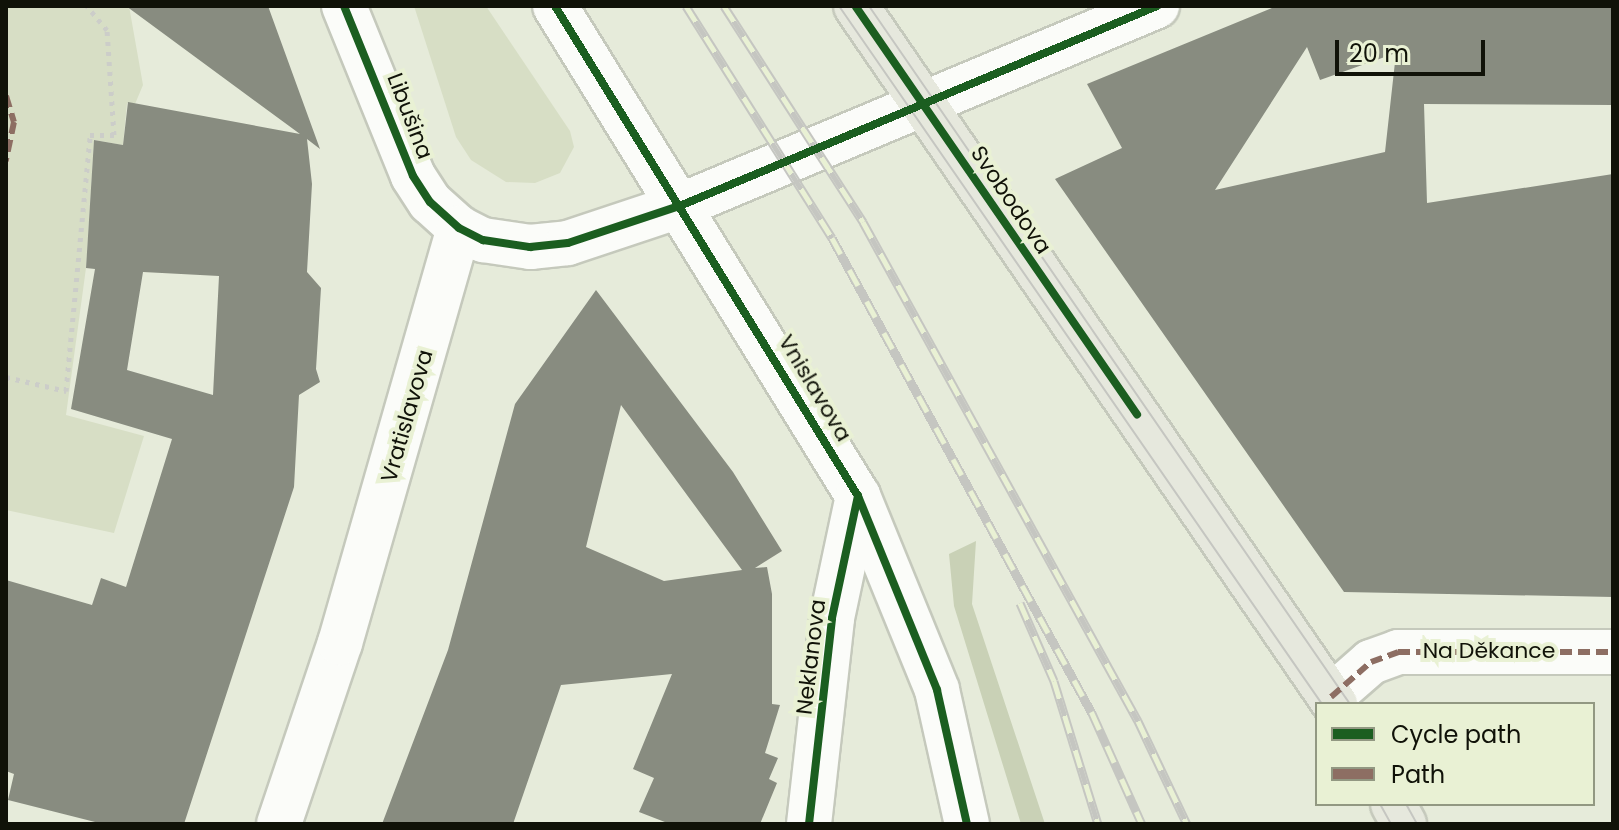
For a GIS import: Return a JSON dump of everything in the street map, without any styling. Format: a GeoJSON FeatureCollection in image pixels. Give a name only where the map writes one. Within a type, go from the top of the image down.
{"type":"FeatureCollection","features":[{"type":"Feature","properties":{"kind":"main road","name":"Svobodova"},"geometry":{"type":"LineString","coordinates":[[855,6],[1333,701]]}},
{"type":"Feature","properties":{"kind":"main road"},"geometry":{"type":"LineString","coordinates":[[1394,806],[1404,824]]}},
{"type":"Feature","properties":{"kind":"street","name":"Libušina"},"geometry":{"type":"LineString","coordinates":[[344,6],[413,176],[430,202],[459,228]]}},
{"type":"Feature","properties":{"kind":"street","name":"Vnislavova"},"geometry":{"type":"LineString","coordinates":[[555,6],[682,205],[858,496],[937,690],[967,824]]}},
{"type":"Feature","properties":{"kind":"street"},"geometry":{"type":"LineString","coordinates":[[459,228],[483,240],[530,247],[568,243],[682,205],[1157,6]]}},
{"type":"Feature","properties":{"kind":"street","name":"Vratislavova"},"geometry":{"type":"LineString","coordinates":[[279,824],[345,628],[459,228]]}},
{"type":"Feature","properties":{"kind":"street","name":"Neklanova"},"geometry":{"type":"LineString","coordinates":[[809,824],[832,618],[858,496]]}},
{"type":"Feature","properties":{"kind":"street","name":"Na Děkance"},"geometry":{"type":"LineString","coordinates":[[1333,701],[1371,662],[1398,652],[1613,652]]}},
{"type":"Feature","properties":{"kind":"path"},"geometry":{"type":"LineString","coordinates":[[6,377],[66,391],[90,135],[114,135],[107,30],[87,6]]}},
{"type":"Feature","properties":{"kind":"green space"},"geometry":{"type":"Polygon","coordinates":[[[6,6],[129,6],[143,85],[135,104],[127,103],[123,145],[94,140],[86,268],[66,415],[144,436],[114,533],[6,510],[6,6]]]}},
{"type":"Feature","properties":{"kind":"green space"},"geometry":{"type":"Polygon","coordinates":[[[414,6],[486,6],[570,131],[574,147],[560,173],[535,183],[506,182],[471,160],[456,137],[414,6]]]}},
{"type":"Feature","properties":{"kind":"green space"},"geometry":{"type":"Polygon","coordinates":[[[976,541],[972,604],[1045,824],[1021,824],[954,606],[949,554],[976,541]]]}},
{"type":"Feature","properties":{"kind":"building"},"geometry":{"type":"Polygon","coordinates":[[[126,6],[268,6],[320,149],[307,139],[312,184],[307,272],[321,288],[316,369],[320,382],[299,395],[294,487],[184,824],[103,824],[8,800],[14,774],[6,771],[6,580],[92,605],[101,578],[126,587],[172,439],[71,409],[95,269],[86,268],[94,140],[123,145],[128,102],[300,134],[126,6]],[[143,272],[127,370],[213,395],[219,276],[143,272]]]}},
{"type":"Feature","properties":{"kind":"building"},"geometry":{"type":"Polygon","coordinates":[[[1277,6],[1613,6],[1613,105],[1424,104],[1427,203],[1613,174],[1613,597],[1344,592],[1055,179],[1122,148],[1087,84],[1277,6]],[[1307,47],[1215,190],[1385,152],[1396,53],[1320,80],[1307,47]]]}},
{"type":"Feature","properties":{"kind":"building"},"geometry":{"type":"Polygon","coordinates":[[[596,290],[733,472],[782,551],[755,568],[767,567],[772,594],[772,704],[780,705],[765,753],[778,758],[769,779],[777,783],[760,824],[670,824],[639,812],[654,778],[633,769],[672,674],[561,685],[513,824],[382,824],[448,650],[515,404],[596,290]],[[621,405],[586,547],[664,581],[742,570],[621,405]]]}},
{"type":"Feature","properties":{"kind":"tram line"},"geometry":{"type":"LineString","coordinates":[[839,6],[1321,702]]}},
{"type":"Feature","properties":{"kind":"tram line"},"geometry":{"type":"LineString","coordinates":[[869,6],[1349,702]]}},
{"type":"Feature","properties":{"kind":"tram line"},"geometry":{"type":"LineString","coordinates":[[1381,806],[1391,824]]}},
{"type":"Feature","properties":{"kind":"tram line"},"geometry":{"type":"LineString","coordinates":[[1407,806],[1417,824]]}},
{"type":"Feature","properties":{"kind":"railway"},"geometry":{"type":"LineString","coordinates":[[686,6],[832,238],[1092,713],[1142,824]]}},
{"type":"Feature","properties":{"kind":"railway"},"geometry":{"type":"LineString","coordinates":[[724,6],[863,222],[1138,721],[1187,824]]}},
{"type":"Feature","properties":{"kind":"railway"},"geometry":{"type":"LineString","coordinates":[[1020,603],[1054,681],[1098,824]]}},
{"type":"Feature","properties":{"kind":"marked path"},"geometry":{"type":"LineString","coordinates":[[6,96],[14,122],[6,161]]}},
{"type":"Feature","properties":{"kind":"marked path"},"geometry":{"type":"LineString","coordinates":[[1331,697],[1371,662],[1398,652],[1613,652]]}},
{"type":"Feature","properties":{"kind":"cycle path"},"geometry":{"type":"LineString","coordinates":[[344,6],[413,176],[430,202],[459,228],[483,240],[530,247],[568,243],[682,205],[1157,6]]}},
{"type":"Feature","properties":{"kind":"cycle path"},"geometry":{"type":"LineString","coordinates":[[555,6],[858,496],[937,690],[967,824]]}},
{"type":"Feature","properties":{"kind":"cycle path"},"geometry":{"type":"LineString","coordinates":[[856,7],[1137,414]]}},
{"type":"Feature","properties":{"kind":"cycle path"},"geometry":{"type":"LineString","coordinates":[[809,824],[832,618],[858,496]]}}]}
